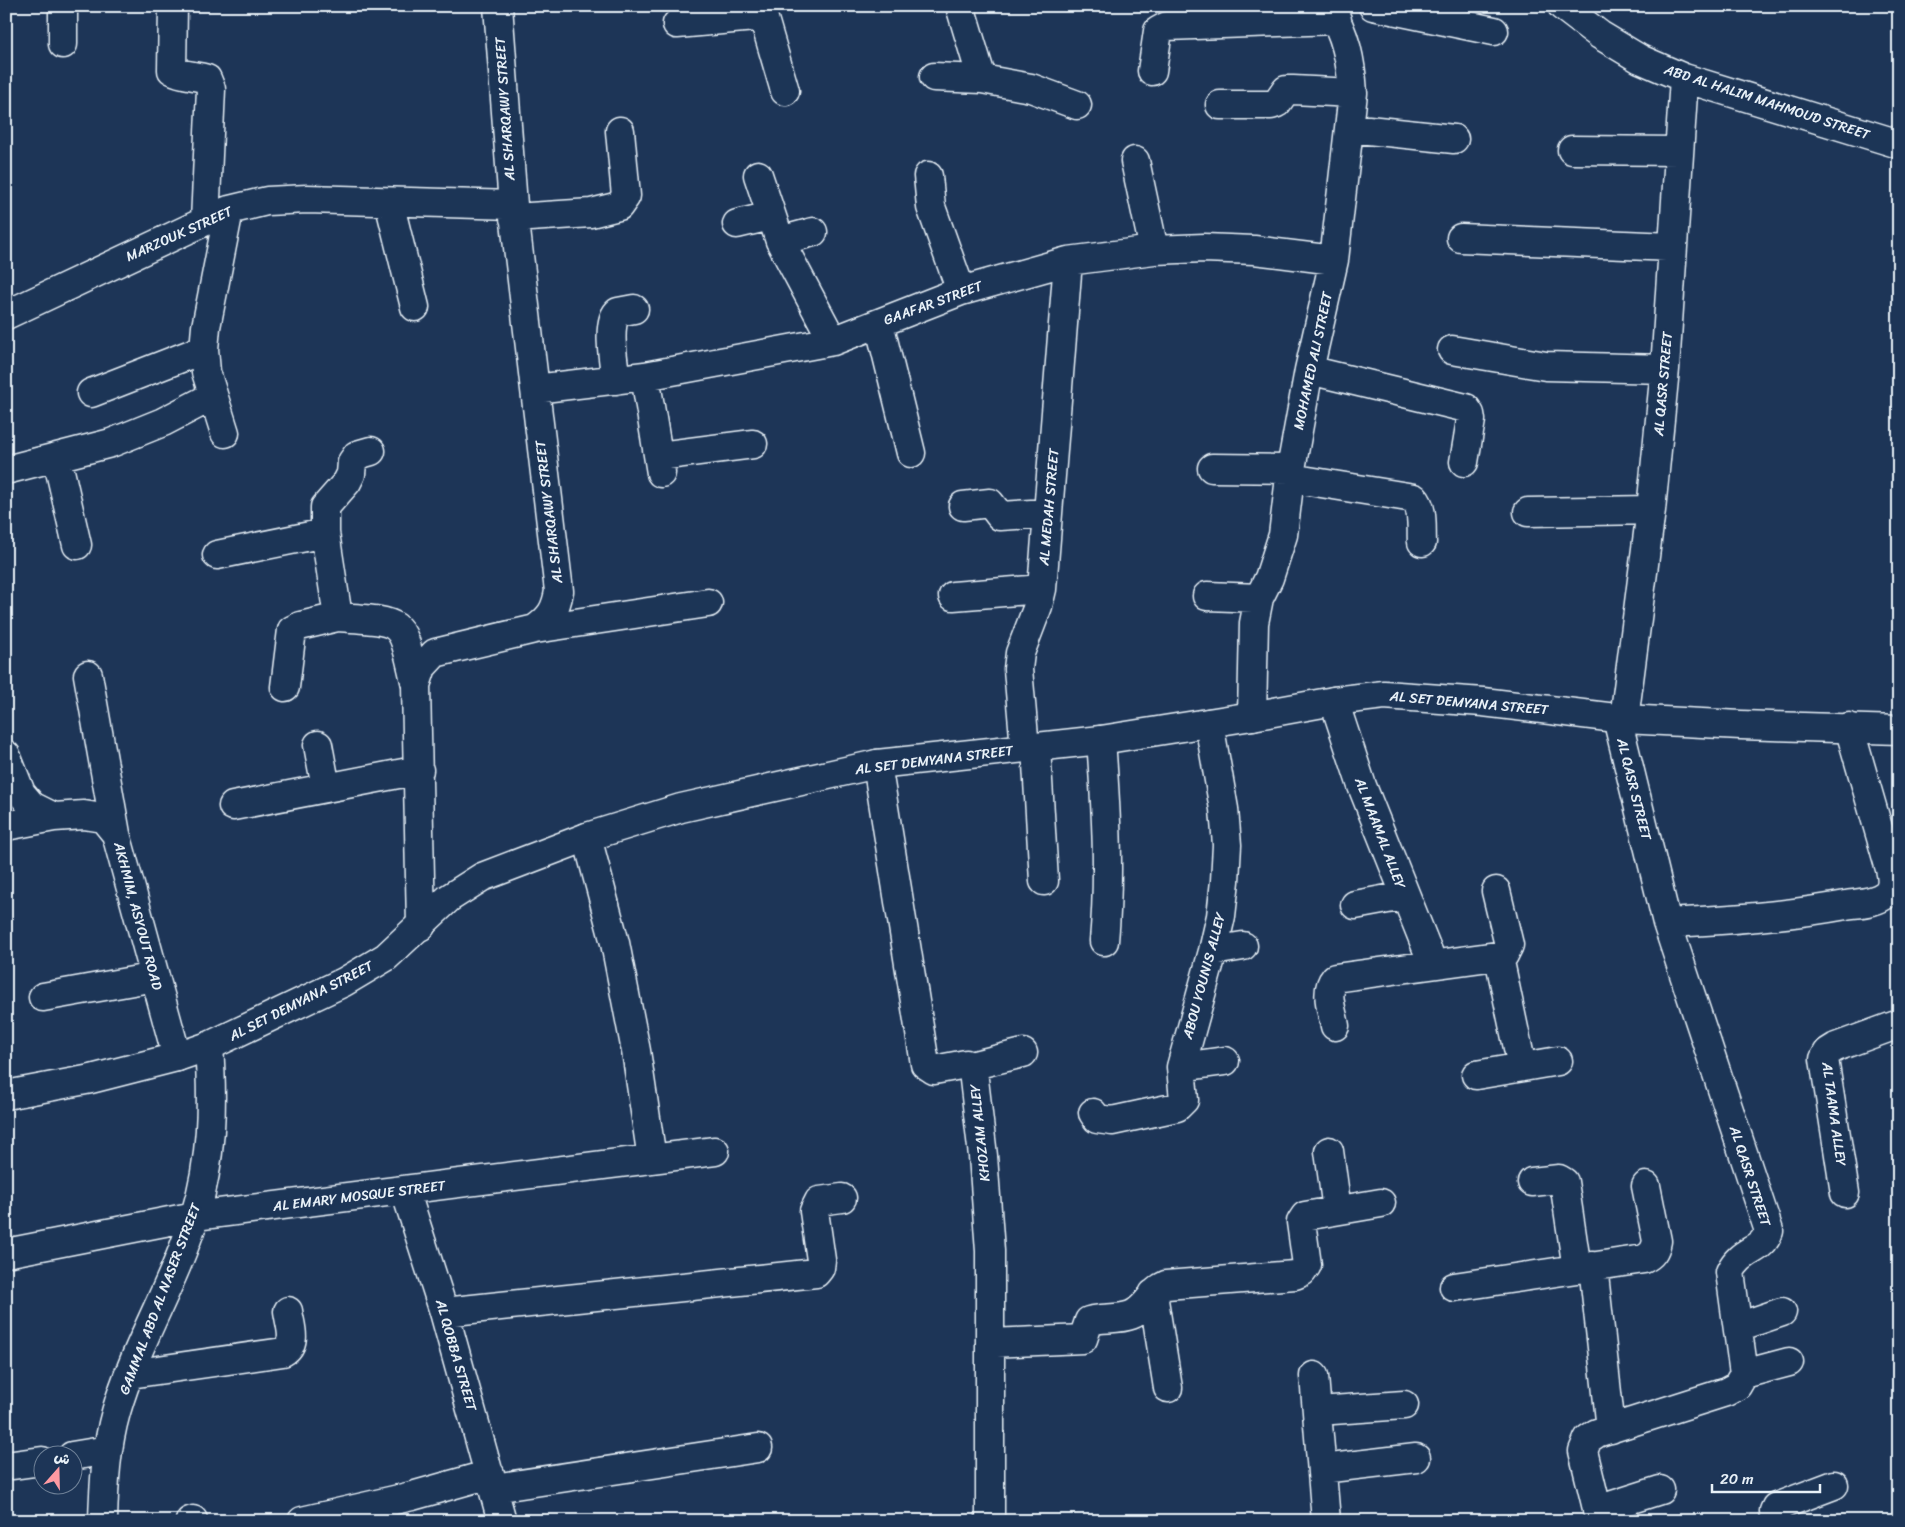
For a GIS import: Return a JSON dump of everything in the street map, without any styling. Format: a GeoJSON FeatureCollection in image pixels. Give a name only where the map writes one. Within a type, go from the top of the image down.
{"type":"FeatureCollection","features":[{"type":"Feature","properties":{"kind":"street"},"geometry":{"type":"LineString","coordinates":[[63,6],[63,44]]}},
{"type":"Feature","properties":{"kind":"street"},"geometry":{"type":"LineString","coordinates":[[173,6],[172,70],[181,75],[198,76],[207,79],[211,89],[217,216],[204,349],[206,372],[225,433]]}},
{"type":"Feature","properties":{"kind":"street","name":"AL SHARQAWY STREET"},"geometry":{"type":"LineString","coordinates":[[421,926],[416,685],[422,667],[435,654],[535,629],[548,620],[556,607],[559,591],[514,212],[498,6]]}},
{"type":"Feature","properties":{"kind":"street"},"geometry":{"type":"LineString","coordinates":[[960,6],[982,79]]}},
{"type":"Feature","properties":{"kind":"street"},"geometry":{"type":"LineString","coordinates":[[1373,6],[1494,31]]}},
{"type":"Feature","properties":{"kind":"street","name":"ABD AL HALIM MAHMOUD STREET"},"geometry":{"type":"LineString","coordinates":[[1562,6],[1600,35],[1640,59],[1684,78],[1899,144]]}},
{"type":"Feature","properties":{"kind":"street"},"geometry":{"type":"LineString","coordinates":[[676,24],[712,13],[764,19],[786,91]]}},
{"type":"Feature","properties":{"kind":"street"},"geometry":{"type":"LineString","coordinates":[[1152,71],[1158,32],[1167,26],[1332,13]]}},
{"type":"Feature","properties":{"kind":"street","name":"MOHAMED ALI STREET"},"geometry":{"type":"LineString","coordinates":[[1252,716],[1254,623],[1259,598],[1269,578],[1283,535],[1290,474],[1309,370],[1334,260],[1353,93],[1352,68],[1346,43],[1332,13]]}},
{"type":"Feature","properties":{"kind":"street"},"geometry":{"type":"LineString","coordinates":[[934,77],[982,79],[1031,88],[1077,105]]}},
{"type":"Feature","properties":{"kind":"street","name":"AL QASR STREET"},"geometry":{"type":"LineString","coordinates":[[1684,78],[1665,369],[1651,510],[1621,718],[1667,923],[1769,1231],[1766,1240],[1759,1247],[1744,1254],[1735,1262],[1730,1272],[1744,1374]]}},
{"type":"Feature","properties":{"kind":"street"},"geometry":{"type":"LineString","coordinates":[[1220,105],[1270,105],[1276,103],[1286,90],[1353,93]]}},
{"type":"Feature","properties":{"kind":"street"},"geometry":{"type":"LineString","coordinates":[[1349,128],[1454,139]]}},
{"type":"Feature","properties":{"kind":"street","name":"MARZOUK STREET"},"geometry":{"type":"LineString","coordinates":[[6,315],[217,216],[267,201],[389,202],[514,212],[591,213],[619,206],[626,196],[620,131]]}},
{"type":"Feature","properties":{"kind":"street"},"geometry":{"type":"LineString","coordinates":[[1572,150],[1679,151]]}},
{"type":"Feature","properties":{"kind":"street"},"geometry":{"type":"LineString","coordinates":[[1135,161],[1154,250]]}},
{"type":"Feature","properties":{"kind":"street"},"geometry":{"type":"LineString","coordinates":[[758,175],[770,216],[780,241],[833,341]]}},
{"type":"Feature","properties":{"kind":"street"},"geometry":{"type":"LineString","coordinates":[[928,176],[931,207],[961,291]]}},
{"type":"Feature","properties":{"kind":"street"},"geometry":{"type":"LineString","coordinates":[[389,202],[416,307]]}},
{"type":"Feature","properties":{"kind":"street"},"geometry":{"type":"LineString","coordinates":[[737,224],[770,216]]}},
{"type":"Feature","properties":{"kind":"street"},"geometry":{"type":"LineString","coordinates":[[780,241],[813,232]]}},
{"type":"Feature","properties":{"kind":"street"},"geometry":{"type":"LineString","coordinates":[[1461,238],[1672,247]]}},
{"type":"Feature","properties":{"kind":"street","name":"GAAFAR STREET"},"geometry":{"type":"LineString","coordinates":[[535,389],[646,376],[833,341],[961,291],[1068,262],[1154,250],[1204,248],[1254,250],[1334,260]]}},
{"type":"Feature","properties":{"kind":"street","name":"AL MEDAH STREET"},"geometry":{"type":"LineString","coordinates":[[1044,881],[1030,747],[1018,669],[1020,653],[1038,606],[1042,589],[1068,262]]}},
{"type":"Feature","properties":{"kind":"street"},"geometry":{"type":"LineString","coordinates":[[616,380],[611,354],[613,320],[618,312],[634,309]]}},
{"type":"Feature","properties":{"kind":"street"},"geometry":{"type":"LineString","coordinates":[[879,323],[912,453]]}},
{"type":"Feature","properties":{"kind":"street"},"geometry":{"type":"LineString","coordinates":[[91,393],[204,349]]}},
{"type":"Feature","properties":{"kind":"street"},"geometry":{"type":"LineString","coordinates":[[1452,350],[1546,366],[1665,369]]}},
{"type":"Feature","properties":{"kind":"street"},"geometry":{"type":"LineString","coordinates":[[1309,370],[1466,408],[1471,420],[1464,462]]}},
{"type":"Feature","properties":{"kind":"street"},"geometry":{"type":"LineString","coordinates":[[646,376],[660,465],[754,444]]}},
{"type":"Feature","properties":{"kind":"street"},"geometry":{"type":"LineString","coordinates":[[6,470],[111,443],[163,422],[213,396]]}},
{"type":"Feature","properties":{"kind":"street"},"geometry":{"type":"LineString","coordinates":[[338,617],[325,533],[325,506],[347,482],[351,474],[352,462],[357,455],[371,451]]}},
{"type":"Feature","properties":{"kind":"street"},"geometry":{"type":"LineString","coordinates":[[57,458],[77,545]]}},
{"type":"Feature","properties":{"kind":"street"},"geometry":{"type":"LineString","coordinates":[[1212,468],[1290,474],[1414,498],[1419,503],[1422,542]]}},
{"type":"Feature","properties":{"kind":"street"},"geometry":{"type":"LineString","coordinates":[[963,506],[990,503],[1000,516],[1048,513]]}},
{"type":"Feature","properties":{"kind":"street"},"geometry":{"type":"LineString","coordinates":[[1528,512],[1651,510]]}},
{"type":"Feature","properties":{"kind":"street"},"geometry":{"type":"LineString","coordinates":[[217,555],[325,533]]}},
{"type":"Feature","properties":{"kind":"street"},"geometry":{"type":"LineString","coordinates":[[953,596],[1042,589]]}},
{"type":"Feature","properties":{"kind":"street"},"geometry":{"type":"LineString","coordinates":[[1207,596],[1259,598]]}},
{"type":"Feature","properties":{"kind":"street"},"geometry":{"type":"LineString","coordinates":[[535,629],[708,603]]}},
{"type":"Feature","properties":{"kind":"street"},"geometry":{"type":"LineString","coordinates":[[285,687],[292,630],[300,626],[338,617],[382,620],[392,622],[399,628],[404,635],[416,685]]}},
{"type":"Feature","properties":{"kind":"street"},"geometry":{"type":"LineString","coordinates":[[88,675],[116,834]]}},
{"type":"Feature","properties":{"kind":"street","name":"AL SET DEMYANA STREET"},"geometry":{"type":"LineString","coordinates":[[6,1095],[91,1079],[177,1057],[209,1046],[344,982],[386,957],[449,898],[482,877],[587,837],[681,808],[877,764],[1101,740],[1252,716],[1334,700],[1384,695],[1435,698],[1621,718],[1741,725],[1899,730]]}},
{"type":"Feature","properties":{"kind":"street","name":"AL MAAMAL ALLEY"},"geometry":{"type":"LineString","coordinates":[[1334,700],[1362,786],[1404,896],[1433,964]]}},
{"type":"Feature","properties":{"kind":"street","name":"ABOU YOUNIS ALLEY"},"geometry":{"type":"LineString","coordinates":[[1092,1113],[1097,1119],[1105,1122],[1177,1108],[1184,1100],[1181,1067],[1221,916],[1227,845],[1224,809],[1209,723]]}},
{"type":"Feature","properties":{"kind":"street"},"geometry":{"type":"LineString","coordinates":[[1667,923],[1738,920],[1808,912],[1877,900],[1888,893],[1893,881],[1849,727]]}},
{"type":"Feature","properties":{"kind":"street"},"geometry":{"type":"LineString","coordinates":[[1101,740],[1108,830],[1107,904],[1104,941]]}},
{"type":"Feature","properties":{"kind":"street"},"geometry":{"type":"LineString","coordinates":[[318,745],[326,788]]}},
{"type":"Feature","properties":{"kind":"street"},"geometry":{"type":"LineString","coordinates":[[6,755],[21,793],[32,806],[54,817]]}},
{"type":"Feature","properties":{"kind":"street","name":"KHOZAM ALLEY"},"geometry":{"type":"LineString","coordinates":[[877,764],[926,1064],[934,1070],[966,1064],[970,1066],[984,1166],[990,1251],[992,1343],[990,1521]]}},
{"type":"Feature","properties":{"kind":"street"},"geometry":{"type":"LineString","coordinates":[[233,806],[419,770]]}},
{"type":"Feature","properties":{"kind":"street","name":"AKHMIM, ASYOUT ROAD"},"geometry":{"type":"LineString","coordinates":[[6,826],[54,817],[84,815],[103,818],[116,834],[177,1057]]}},
{"type":"Feature","properties":{"kind":"street"},"geometry":{"type":"LineString","coordinates":[[587,837],[617,953],[636,1050],[652,1159]]}},
{"type":"Feature","properties":{"kind":"street"},"geometry":{"type":"LineString","coordinates":[[1335,1026],[1329,993],[1329,984],[1334,978],[1504,955],[1509,945],[1496,890]]}},
{"type":"Feature","properties":{"kind":"street"},"geometry":{"type":"LineString","coordinates":[[1355,905],[1404,896]]}},
{"type":"Feature","properties":{"kind":"street"},"geometry":{"type":"LineString","coordinates":[[1213,951],[1243,946]]}},
{"type":"Feature","properties":{"kind":"street"},"geometry":{"type":"LineString","coordinates":[[1499,957],[1522,1067]]}},
{"type":"Feature","properties":{"kind":"street"},"geometry":{"type":"LineString","coordinates":[[43,997],[155,977]]}},
{"type":"Feature","properties":{"kind":"street","name":"AL TAAMA ALLEY"},"geometry":{"type":"LineString","coordinates":[[1846,1193],[1824,1059],[1828,1052],[1836,1047],[1899,1024]]}},
{"type":"Feature","properties":{"kind":"street","name":"GAMMAL ABD AL NASER STREET"},"geometry":{"type":"LineString","coordinates":[[103,1521],[108,1450],[116,1411],[195,1216],[208,1160],[213,1103],[209,1046]]}},
{"type":"Feature","properties":{"kind":"street"},"geometry":{"type":"LineString","coordinates":[[970,1066],[1023,1052]]}},
{"type":"Feature","properties":{"kind":"street"},"geometry":{"type":"LineString","coordinates":[[1181,1067],[1225,1061]]}},
{"type":"Feature","properties":{"kind":"street"},"geometry":{"type":"LineString","coordinates":[[1476,1075],[1558,1062]]}},
{"type":"Feature","properties":{"kind":"street","name":"AL EMARY MOSQUE STREET"},"geometry":{"type":"LineString","coordinates":[[6,1254],[195,1216],[715,1151]]}},
{"type":"Feature","properties":{"kind":"street"},"geometry":{"type":"LineString","coordinates":[[1329,1151],[1337,1210]]}},
{"type":"Feature","properties":{"kind":"street"},"geometry":{"type":"LineString","coordinates":[[1532,1182],[1559,1179],[1564,1182],[1585,1268],[1611,1429]]}},
{"type":"Feature","properties":{"kind":"street"},"geometry":{"type":"LineString","coordinates":[[1454,1287],[1644,1259],[1650,1256],[1656,1249],[1657,1241],[1646,1186]]}},
{"type":"Feature","properties":{"kind":"street","name":"AL QOBBA STREET"},"geometry":{"type":"LineString","coordinates":[[405,1190],[444,1312],[502,1521]]}},
{"type":"Feature","properties":{"kind":"street"},"geometry":{"type":"LineString","coordinates":[[444,1312],[816,1274],[820,1268],[821,1260],[814,1211],[815,1205],[819,1201],[842,1198]]}},
{"type":"Feature","properties":{"kind":"street"},"geometry":{"type":"LineString","coordinates":[[992,1343],[1083,1339],[1089,1321],[1131,1315],[1140,1310],[1152,1294],[1166,1285],[1295,1275],[1302,1272],[1307,1265],[1301,1222],[1305,1216],[1381,1203]]}},
{"type":"Feature","properties":{"kind":"street"},"geometry":{"type":"LineString","coordinates":[[1152,1294],[1168,1388]]}},
{"type":"Feature","properties":{"kind":"street"},"geometry":{"type":"LineString","coordinates":[[130,1374],[283,1352],[288,1349],[293,1338],[288,1311]]}},
{"type":"Feature","properties":{"kind":"street"},"geometry":{"type":"LineString","coordinates":[[1738,1327],[1782,1312]]}},
{"type":"Feature","properties":{"kind":"street"},"geometry":{"type":"LineString","coordinates":[[1660,1490],[1598,1515],[1584,1451],[1588,1439],[1597,1433],[1726,1392],[1738,1386],[1744,1374],[1789,1362]]}},
{"type":"Feature","properties":{"kind":"street"},"geometry":{"type":"LineString","coordinates":[[1314,1376],[1326,1521]]}},
{"type":"Feature","properties":{"kind":"street"},"geometry":{"type":"LineString","coordinates":[[1318,1411],[1404,1405]]}},
{"type":"Feature","properties":{"kind":"street"},"geometry":{"type":"LineString","coordinates":[[302,1521],[374,1513],[492,1481],[758,1448]]}},
{"type":"Feature","properties":{"kind":"street"},"geometry":{"type":"LineString","coordinates":[[82,1454],[108,1450]]}},
{"type":"Feature","properties":{"kind":"street"},"geometry":{"type":"LineString","coordinates":[[1322,1469],[1416,1458]]}},
{"type":"Feature","properties":{"kind":"street"},"geometry":{"type":"LineString","coordinates":[[14,1465],[32,1462]]}},
{"type":"Feature","properties":{"kind":"street"},"geometry":{"type":"LineString","coordinates":[[1777,1521],[1774,1511],[1776,1507],[1834,1485]]}}]}
